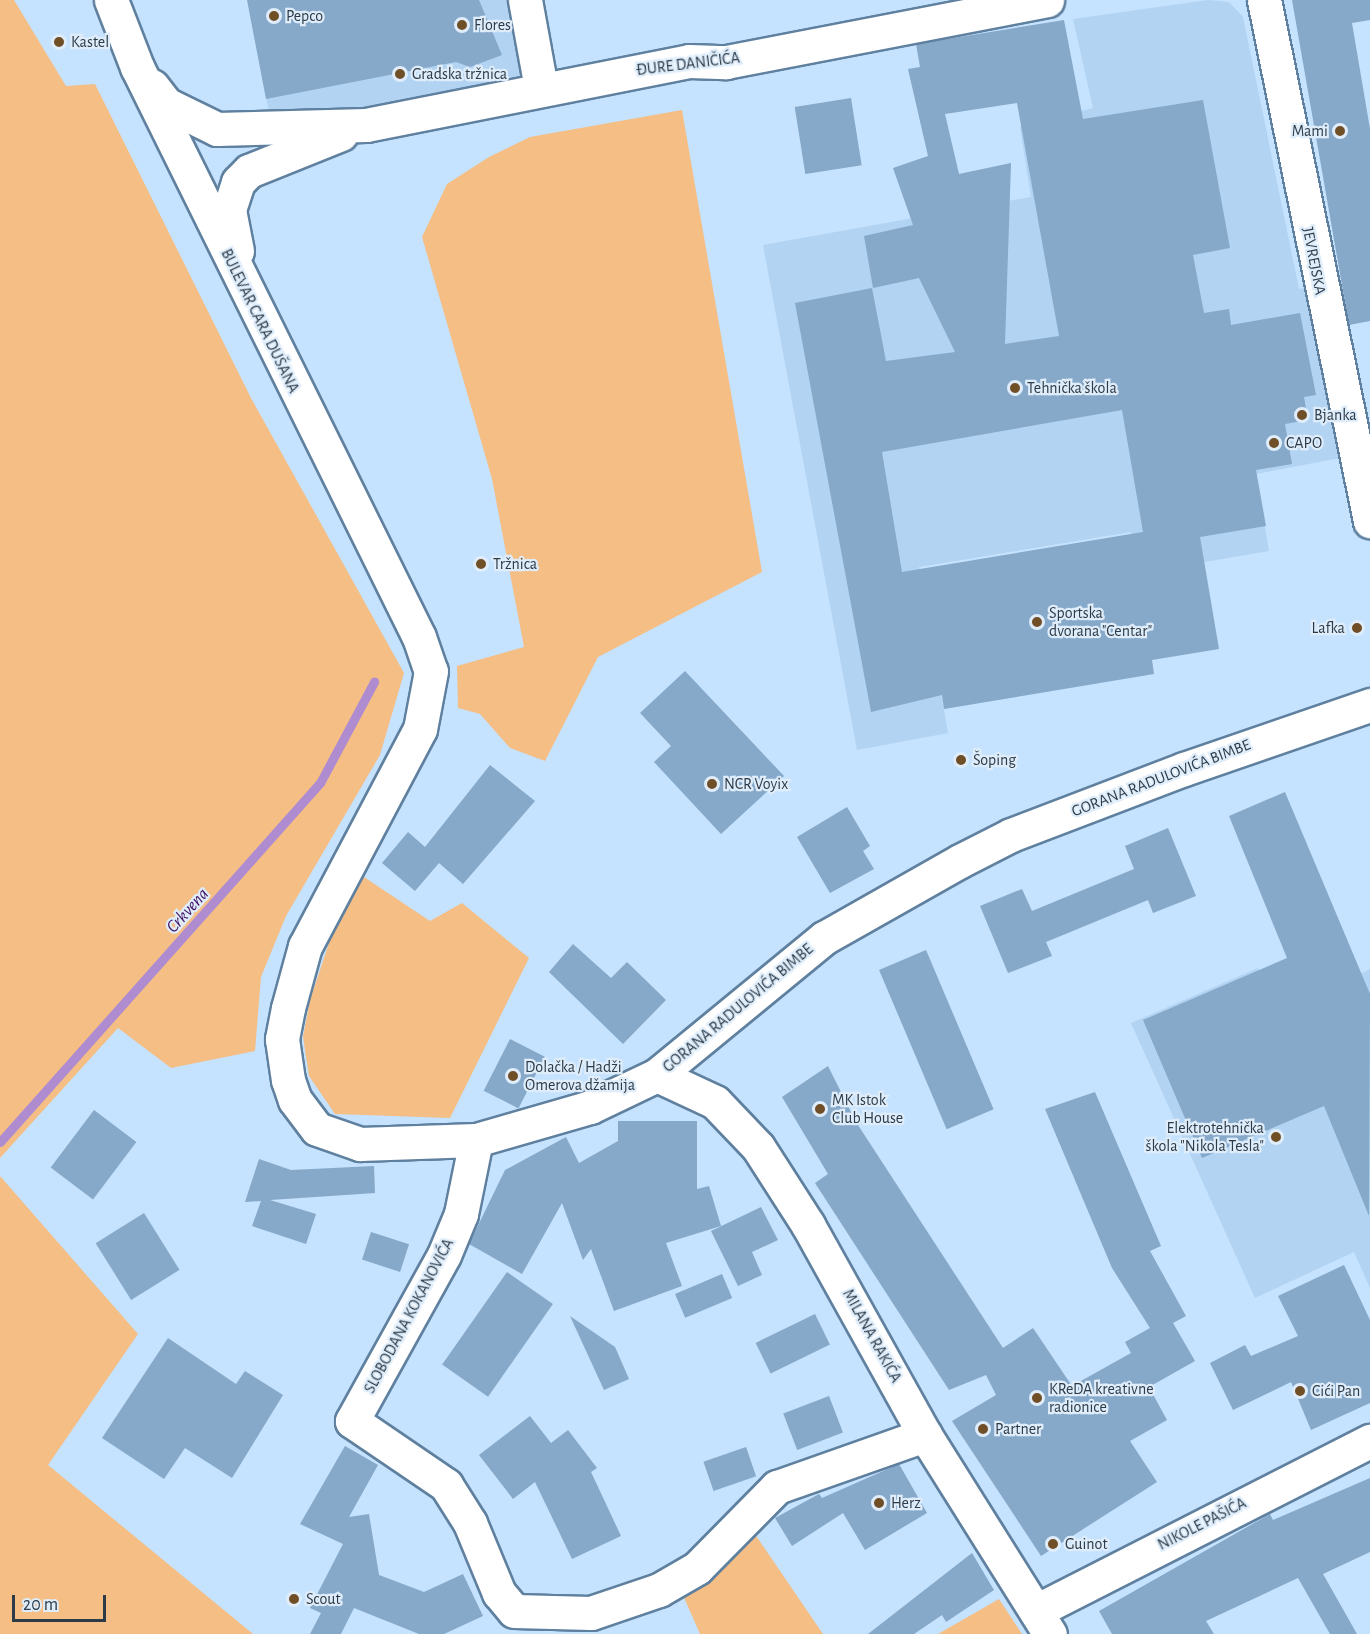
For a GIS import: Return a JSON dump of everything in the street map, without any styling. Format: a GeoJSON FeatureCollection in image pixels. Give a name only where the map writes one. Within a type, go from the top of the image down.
{"type":"FeatureCollection","features":[{"type":"Feature","properties":{"kind":"street","name":"BULEVAR CARA DUŠANA"},"geometry":{"type":"LineString","coordinates":[[111,0],[136,67],[419,638]]}},
{"type":"Feature","properties":{"kind":"street"},"geometry":{"type":"LineString","coordinates":[[525,0],[541,88]]}},
{"type":"Feature","properties":{"kind":"street","name":"ĐURE DANIČIĆA"},"geometry":{"type":"LineString","coordinates":[[136,67],[166,104],[217,129],[366,124],[541,88],[689,61],[726,62],[1047,0]]}},
{"type":"Feature","properties":{"kind":"street","name":"JEVREJSKA"},"geometry":{"type":"LineString","coordinates":[[1264,0],[1370,521]]}},
{"type":"Feature","properties":{"kind":"street","name":"ĐURE DANIČIĆA"},"geometry":{"type":"LineString","coordinates":[[249,299],[229,210],[238,182],[249,171],[366,124]]}},
{"type":"Feature","properties":{"kind":"street","name":"GORANA RADULOVIĆA BIMBE"},"geometry":{"type":"LineString","coordinates":[[419,638],[431,671],[420,729],[305,946],[282,1039],[285,1062],[295,1100],[317,1129],[337,1138],[414,1144],[476,1140],[554,1121],[657,1075],[824,938],[960,861],[1011,835],[1153,780],[1370,705]]}},
{"type":"Feature","properties":{"kind":"street","name":"MILANA RAKIĆA"},"geometry":{"type":"LineString","coordinates":[[657,1075],[715,1102],[758,1147],[808,1225],[925,1435],[1043,1622]]}},
{"type":"Feature","properties":{"kind":"street","name":"SLOBODANA KOKANOVIĆA"},"geometry":{"type":"LineString","coordinates":[[476,1140],[461,1214],[444,1255],[352,1421],[446,1485],[508,1607],[524,1614],[591,1613],[659,1590],[697,1568],[777,1486],[925,1435]]}},
{"type":"Feature","properties":{"kind":"street","name":"NIKOLE PAŠIĆA"},"geometry":{"type":"LineString","coordinates":[[1043,1622],[1370,1441]]}},
{"type":"Feature","properties":{"kind":"shaded area"},"geometry":{"type":"Polygon","coordinates":[[[0,0],[14,0],[66,86],[95,84],[251,398],[404,673],[380,755],[286,916],[261,977],[255,1051],[171,1068],[118,1028],[0,1158],[0,0]]]}},
{"type":"Feature","properties":{"kind":"shaded area","name":"Gradska tržnica"},"geometry":{"type":"Polygon","coordinates":[[[248,0],[525,0],[541,88],[271,123],[248,0]]]}},
{"type":"Feature","properties":{"kind":"shaded area","name":"Tehnička škola"},"geometry":{"type":"Polygon","coordinates":[[[1208,0],[1229,2],[1243,17],[1299,289],[1312,287],[1351,456],[1256,474],[1269,551],[1140,573],[1131,532],[919,567],[948,733],[857,750],[763,245],[1031,197],[1020,127],[1093,108],[1073,19],[1208,0]]]}},
{"type":"Feature","properties":{"kind":"shaded area"},"geometry":{"type":"Polygon","coordinates":[[[682,110],[762,572],[598,657],[545,761],[510,748],[480,714],[458,708],[457,666],[524,647],[492,479],[422,237],[447,184],[489,157],[530,137],[682,110]]]}},
{"type":"Feature","properties":{"kind":"shaded area"},"geometry":{"type":"Polygon","coordinates":[[[364,877],[430,921],[462,903],[529,958],[450,1118],[335,1114],[309,1076],[303,1037],[310,1000],[331,937],[364,877]]]}},
{"type":"Feature","properties":{"kind":"shaded area","name":"Elektrotehnička škola \"Nikola Tesla\""},"geometry":{"type":"Polygon","coordinates":[[[1258,968],[1272,997],[1348,980],[1370,969],[1370,1288],[1354,1252],[1255,1298],[1131,1023],[1258,968]]]}},
{"type":"Feature","properties":{"kind":"shaded area"},"geometry":{"type":"Polygon","coordinates":[[[0,1176],[138,1334],[48,1465],[253,1634],[0,1634],[0,1176]]]}},
{"type":"Feature","properties":{"kind":"shaded area"},"geometry":{"type":"Polygon","coordinates":[[[748,1524],[823,1634],[700,1634],[682,1593],[748,1524]]]}},
{"type":"Feature","properties":{"kind":"shaded area"},"geometry":{"type":"Polygon","coordinates":[[[999,1599],[1022,1634],[938,1634],[999,1599]]]}},
{"type":"Feature","properties":{"kind":"building"},"geometry":{"type":"Polygon","coordinates":[[[247,0],[479,0],[502,55],[470,67],[456,62],[266,99],[247,0]]]}},
{"type":"Feature","properties":{"kind":"building"},"geometry":{"type":"Polygon","coordinates":[[[1292,0],[1370,0],[1370,20],[1352,23],[1370,129],[1370,321],[1349,325],[1292,0]]]}},
{"type":"Feature","properties":{"kind":"building"},"geometry":{"type":"Polygon","coordinates":[[[1064,20],[1083,119],[1203,100],[1230,248],[1193,255],[1204,313],[1229,309],[1231,325],[1300,313],[1316,395],[1304,397],[1308,420],[1285,424],[1292,464],[1256,470],[1266,526],[1200,537],[1219,649],[1152,660],[1154,674],[944,709],[942,695],[871,712],[795,303],[872,288],[886,361],[955,352],[919,278],[873,288],[864,236],[913,225],[893,168],[928,156],[908,69],[920,67],[916,44],[1064,20]],[[1017,103],[945,114],[959,174],[1011,163],[1005,344],[1059,336],[1017,103]],[[1122,410],[882,452],[902,572],[1143,532],[1122,410]]]}},
{"type":"Feature","properties":{"kind":"building"},"geometry":{"type":"Polygon","coordinates":[[[851,98],[862,165],[805,174],[795,107],[851,98]]]}},
{"type":"Feature","properties":{"kind":"building"},"geometry":{"type":"Polygon","coordinates":[[[685,671],[784,776],[721,834],[654,762],[671,746],[640,713],[685,671]]]}},
{"type":"Feature","properties":{"kind":"building"},"geometry":{"type":"Polygon","coordinates":[[[490,765],[535,801],[463,884],[439,863],[415,891],[382,863],[408,832],[425,847],[490,765]]]}},
{"type":"Feature","properties":{"kind":"building"},"geometry":{"type":"Polygon","coordinates":[[[1285,792],[1370,994],[1369,1216],[1324,1106],[1202,1158],[1143,1020],[1287,958],[1229,816],[1285,792]]]}},
{"type":"Feature","properties":{"kind":"building"},"geometry":{"type":"Polygon","coordinates":[[[847,807],[870,846],[863,851],[874,869],[830,893],[797,837],[847,807]]]}},
{"type":"Feature","properties":{"kind":"building"},"geometry":{"type":"Polygon","coordinates":[[[1168,828],[1196,896],[1153,913],[1148,900],[1046,942],[1052,956],[1008,973],[980,906],[1022,889],[1032,911],[1134,869],[1125,846],[1168,828]]]}},
{"type":"Feature","properties":{"kind":"building"},"geometry":{"type":"Polygon","coordinates":[[[573,944],[611,978],[627,962],[666,1000],[623,1044],[549,972],[573,944]]]}},
{"type":"Feature","properties":{"kind":"building"},"geometry":{"type":"Polygon","coordinates":[[[926,950],[994,1109],[947,1129],[879,970],[926,950]]]}},
{"type":"Feature","properties":{"kind":"building","name":"Dolačka / Hadži Omerova džamija"},"geometry":{"type":"Polygon","coordinates":[[[510,1039],[545,1057],[518,1108],[484,1091],[510,1039]]]}},
{"type":"Feature","properties":{"kind":"building"},"geometry":{"type":"Polygon","coordinates":[[[828,1066],[856,1122],[1003,1348],[1033,1328],[1072,1386],[1131,1353],[1125,1342],[1150,1328],[1112,1268],[1045,1109],[1095,1092],[1161,1246],[1150,1251],[1186,1316],[1173,1323],[1195,1361],[1149,1387],[1167,1420],[1130,1441],[1157,1482],[1041,1556],[952,1421],[996,1395],[986,1375],[949,1390],[815,1183],[828,1174],[782,1097],[828,1066]]]}},
{"type":"Feature","properties":{"kind":"building"},"geometry":{"type":"Polygon","coordinates":[[[94,1110],[136,1142],[93,1199],[51,1168],[94,1110]]]}},
{"type":"Feature","properties":{"kind":"building"},"geometry":{"type":"Polygon","coordinates":[[[618,1121],[697,1121],[697,1189],[709,1186],[721,1226],[666,1243],[682,1286],[614,1311],[591,1249],[583,1260],[562,1203],[522,1274],[469,1244],[505,1170],[566,1137],[579,1163],[618,1141],[618,1121]]]}},
{"type":"Feature","properties":{"kind":"building"},"geometry":{"type":"Polygon","coordinates":[[[259,1159],[291,1170],[374,1166],[375,1193],[270,1200],[316,1214],[306,1244],[252,1226],[261,1201],[245,1202],[259,1159]]]}},
{"type":"Feature","properties":{"kind":"building"},"geometry":{"type":"Polygon","coordinates":[[[761,1207],[778,1240],[752,1252],[762,1275],[738,1286],[711,1231],[761,1207]]]}},
{"type":"Feature","properties":{"kind":"building"},"geometry":{"type":"Polygon","coordinates":[[[144,1213],[180,1270],[131,1300],[96,1243],[144,1213]]]}},
{"type":"Feature","properties":{"kind":"building"},"geometry":{"type":"Polygon","coordinates":[[[371,1232],[409,1244],[400,1272],[362,1260],[371,1232]]]}},
{"type":"Feature","properties":{"kind":"building"},"geometry":{"type":"Polygon","coordinates":[[[1344,1265],[1370,1320],[1370,1403],[1311,1430],[1291,1382],[1233,1410],[1210,1363],[1245,1345],[1251,1356],[1298,1336],[1278,1296],[1344,1265]]]}},
{"type":"Feature","properties":{"kind":"building"},"geometry":{"type":"Polygon","coordinates":[[[507,1272],[553,1304],[488,1397],[442,1365],[507,1272]]]}},
{"type":"Feature","properties":{"kind":"building"},"geometry":{"type":"Polygon","coordinates":[[[722,1274],[732,1298],[685,1318],[675,1294],[722,1274]]]}},
{"type":"Feature","properties":{"kind":"building"},"geometry":{"type":"Polygon","coordinates":[[[815,1314],[830,1345],[771,1373],[756,1343],[815,1314]]]}},
{"type":"Feature","properties":{"kind":"building"},"geometry":{"type":"Polygon","coordinates":[[[570,1316],[615,1347],[629,1379],[604,1390],[570,1316]]]}},
{"type":"Feature","properties":{"kind":"building"},"geometry":{"type":"Polygon","coordinates":[[[168,1338],[236,1384],[245,1371],[283,1395],[232,1478],[185,1448],[164,1479],[102,1438],[168,1338]]]}},
{"type":"Feature","properties":{"kind":"building"},"geometry":{"type":"Polygon","coordinates":[[[829,1396],[843,1432],[797,1450],[783,1414],[829,1396]]]}},
{"type":"Feature","properties":{"kind":"building"},"geometry":{"type":"Polygon","coordinates":[[[530,1416],[551,1443],[568,1430],[597,1468],[591,1472],[621,1536],[572,1559],[535,1482],[513,1499],[479,1455],[530,1416]]]}},
{"type":"Feature","properties":{"kind":"building"},"geometry":{"type":"Polygon","coordinates":[[[345,1446],[378,1465],[349,1517],[369,1514],[379,1575],[424,1592],[463,1574],[483,1616],[444,1634],[419,1634],[354,1608],[341,1634],[310,1634],[321,1613],[310,1608],[343,1544],[300,1524],[345,1446]]]}},
{"type":"Feature","properties":{"kind":"building"},"geometry":{"type":"Polygon","coordinates":[[[746,1447],[756,1476],[714,1491],[703,1462],[746,1447]]]}},
{"type":"Feature","properties":{"kind":"building","name":"Herz"},"geometry":{"type":"Polygon","coordinates":[[[899,1464],[927,1513],[865,1550],[843,1513],[792,1546],[775,1518],[819,1494],[822,1498],[899,1464]]]}},
{"type":"Feature","properties":{"kind":"building"},"geometry":{"type":"Polygon","coordinates":[[[1370,1478],[1370,1552],[1323,1574],[1357,1634],[1330,1634],[1298,1578],[1206,1621],[1214,1634],[1112,1634],[1099,1611],[1270,1514],[1273,1520],[1370,1478]]]}},
{"type":"Feature","properties":{"kind":"building"},"geometry":{"type":"Polygon","coordinates":[[[972,1553],[994,1590],[946,1622],[942,1615],[914,1634],[868,1634],[972,1553]]]}},
{"type":"Feature","properties":{"kind":"waterway","name":"Crkvena"},"geometry":{"type":"LineString","coordinates":[[0,1142],[320,783],[374,682]]}},
{"type":"Feature","properties":{"kind":"place","name":"Pepco"},"geometry":{"type":"Point","coordinates":[274,16]}},
{"type":"Feature","properties":{"kind":"place","name":"Flores"},"geometry":{"type":"Point","coordinates":[462,25]}},
{"type":"Feature","properties":{"kind":"place","name":"Kastel"},"geometry":{"type":"Point","coordinates":[59,42]}},
{"type":"Feature","properties":{"kind":"place","name":"Gradska tržnica"},"geometry":{"type":"Point","coordinates":[400,74]}},
{"type":"Feature","properties":{"kind":"place","name":"Mami"},"geometry":{"type":"Point","coordinates":[1340,131]}},
{"type":"Feature","properties":{"kind":"place","name":"Tehnička škola"},"geometry":{"type":"Point","coordinates":[1015,388]}},
{"type":"Feature","properties":{"kind":"place","name":"Bjanka"},"geometry":{"type":"Point","coordinates":[1302,415]}},
{"type":"Feature","properties":{"kind":"place","name":"CAPO"},"geometry":{"type":"Point","coordinates":[1274,443]}},
{"type":"Feature","properties":{"kind":"place","name":"Tržnica"},"geometry":{"type":"Point","coordinates":[481,564]}},
{"type":"Feature","properties":{"kind":"place","name":"Sportska dvorana \"Centar\""},"geometry":{"type":"Point","coordinates":[1037,622]}},
{"type":"Feature","properties":{"kind":"place","name":"Lafka"},"geometry":{"type":"Point","coordinates":[1357,628]}},
{"type":"Feature","properties":{"kind":"place","name":"Šoping"},"geometry":{"type":"Point","coordinates":[961,760]}},
{"type":"Feature","properties":{"kind":"place","name":"NCR Voyix"},"geometry":{"type":"Point","coordinates":[712,784]}},
{"type":"Feature","properties":{"kind":"place","name":"Dolačka / Hadži Omerova džamija"},"geometry":{"type":"Point","coordinates":[513,1076]}},
{"type":"Feature","properties":{"kind":"place","name":"MK Istok Club House"},"geometry":{"type":"Point","coordinates":[820,1109]}},
{"type":"Feature","properties":{"kind":"place","name":"Elektrotehnička škola \"Nikola Tesla\""},"geometry":{"type":"Point","coordinates":[1276,1137]}},
{"type":"Feature","properties":{"kind":"place","name":"Cići Pan"},"geometry":{"type":"Point","coordinates":[1300,1391]}},
{"type":"Feature","properties":{"kind":"place","name":"KReDA kreativne radionice"},"geometry":{"type":"Point","coordinates":[1037,1398]}},
{"type":"Feature","properties":{"kind":"place","name":"Partner"},"geometry":{"type":"Point","coordinates":[983,1429]}},
{"type":"Feature","properties":{"kind":"place","name":"Herz"},"geometry":{"type":"Point","coordinates":[879,1503]}},
{"type":"Feature","properties":{"kind":"place","name":"Guinot"},"geometry":{"type":"Point","coordinates":[1053,1544]}},
{"type":"Feature","properties":{"kind":"place","name":"Scout"},"geometry":{"type":"Point","coordinates":[294,1599]}}]}
